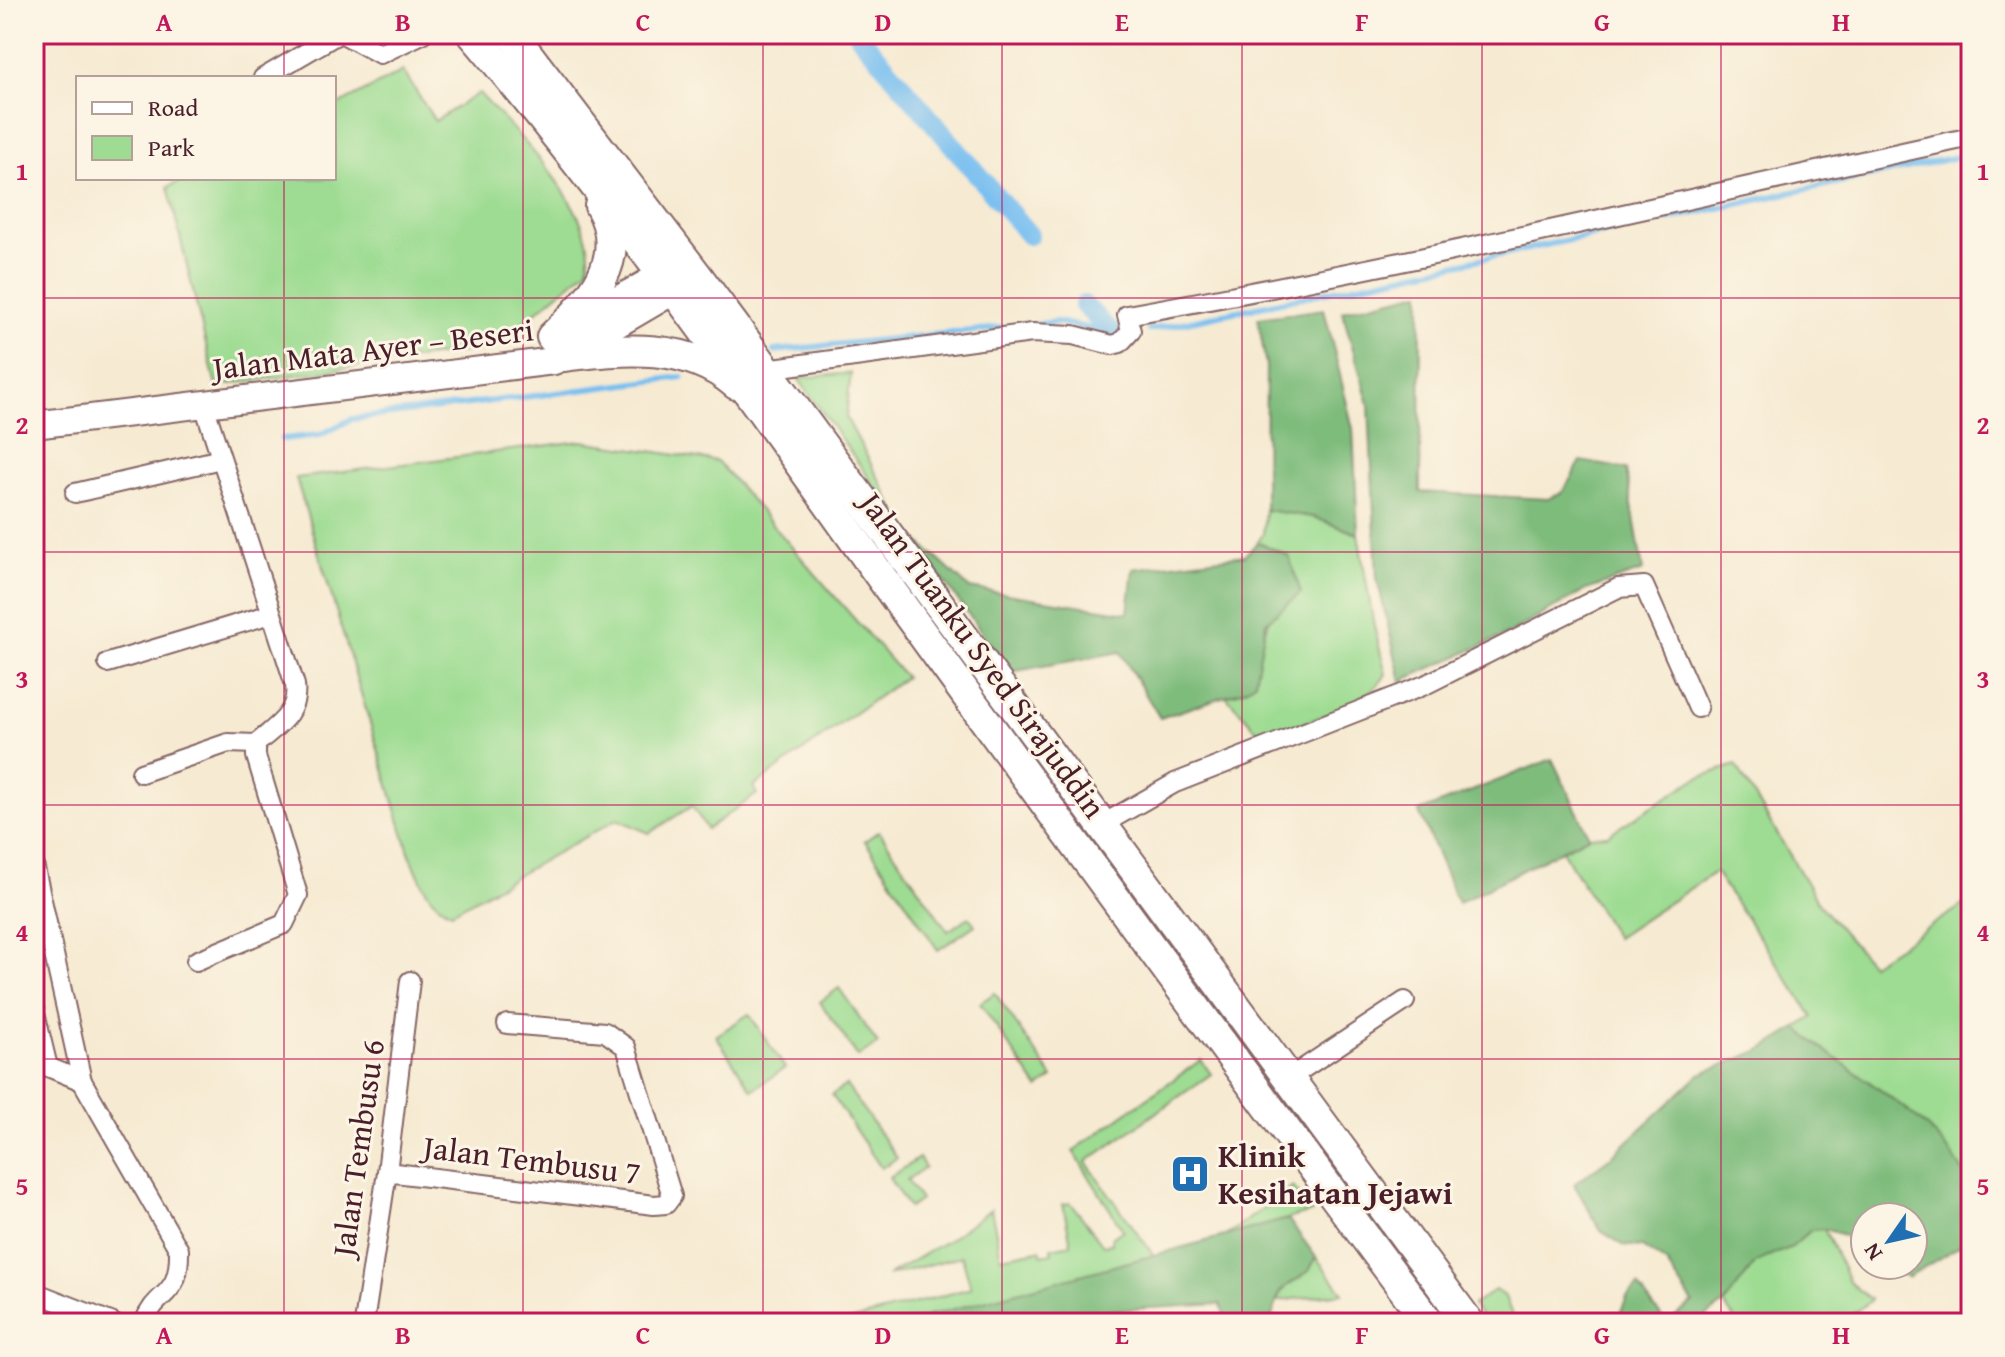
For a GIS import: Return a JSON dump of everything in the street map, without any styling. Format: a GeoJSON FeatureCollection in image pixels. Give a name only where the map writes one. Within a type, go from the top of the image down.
{"type":"FeatureCollection","features":[{"type":"Feature","properties":{"kind":"highway","name":"Jalan Tuanku Syed Sirajuddin"},"geometry":{"type":"LineString","coordinates":[[473,34],[570,154],[766,369],[1469,1323]]}},
{"type":"Feature","properties":{"kind":"highway","name":"Jalan Tuanku Syed Sirajuddin"},"geometry":{"type":"LineString","coordinates":[[512,34],[680,276],[753,398],[1234,1062],[1429,1323]]}},
{"type":"Feature","properties":{"kind":"highway"},"geometry":{"type":"LineString","coordinates":[[557,346],[596,291],[608,264],[611,246],[605,215],[570,154]]}},
{"type":"Feature","properties":{"kind":"highway"},"geometry":{"type":"LineString","coordinates":[[557,346],[680,355],[729,377],[753,398]]}},
{"type":"Feature","properties":{"kind":"main road","name":"Jalan Mata Ayer – Beseri"},"geometry":{"type":"LineString","coordinates":[[34,425],[554,361],[557,346],[680,276]]}},
{"type":"Feature","properties":{"kind":"street"},"geometry":{"type":"LineString","coordinates":[[267,76],[341,34],[380,54],[422,34]]}},
{"type":"Feature","properties":{"kind":"street"},"geometry":{"type":"LineString","coordinates":[[766,369],[1032,333],[1120,343],[1131,331],[1127,315],[1272,290],[1971,137]]}},
{"type":"Feature","properties":{"kind":"street"},"geometry":{"type":"LineString","coordinates":[[141,773],[228,743],[256,744],[293,710],[297,701],[204,405]]}},
{"type":"Feature","properties":{"kind":"street"},"geometry":{"type":"LineString","coordinates":[[75,493],[221,459]]}},
{"type":"Feature","properties":{"kind":"street"},"geometry":{"type":"LineString","coordinates":[[1103,824],[1189,777],[1425,685],[1618,588],[1644,586],[1698,708]]}},
{"type":"Feature","properties":{"kind":"street"},"geometry":{"type":"LineString","coordinates":[[108,663],[271,614]]}},
{"type":"Feature","properties":{"kind":"street"},"geometry":{"type":"LineString","coordinates":[[196,961],[284,924],[298,895],[256,756],[256,744]]}},
{"type":"Feature","properties":{"kind":"street"},"geometry":{"type":"LineString","coordinates":[[34,864],[82,1081],[179,1250],[180,1274],[171,1292],[148,1312],[144,1323]]}},
{"type":"Feature","properties":{"kind":"street","name":"Jalan Tembusu 6"},"geometry":{"type":"LineString","coordinates":[[364,1323],[387,1172],[410,981]]}},
{"type":"Feature","properties":{"kind":"street"},"geometry":{"type":"LineString","coordinates":[[1289,1078],[1405,1001]]}},
{"type":"Feature","properties":{"kind":"street"},"geometry":{"type":"LineString","coordinates":[[35,1018],[48,1067],[82,1081]]}},
{"type":"Feature","properties":{"kind":"street","name":"Jalan Tembusu 7"},"geometry":{"type":"LineString","coordinates":[[387,1172],[666,1204],[672,1196],[626,1047],[605,1032],[507,1024]]}},
{"type":"Feature","properties":{"kind":"street"},"geometry":{"type":"LineString","coordinates":[[34,1292],[113,1323]]}},
{"type":"Feature","properties":{"kind":"green space"},"geometry":{"type":"Polygon","coordinates":[[[403,71],[435,121],[479,93],[552,174],[568,198],[588,246],[588,269],[501,341],[483,349],[216,386],[168,187],[183,180],[336,180],[336,106],[403,71]]]}},
{"type":"Feature","properties":{"kind":"green space"},"geometry":{"type":"Polygon","coordinates":[[[1421,292],[1420,492],[1548,499],[1563,492],[1581,461],[1626,469],[1643,571],[1586,590],[1508,634],[1401,681],[1377,578],[1369,404],[1342,311],[1421,292]]]}},
{"type":"Feature","properties":{"kind":"green space"},"geometry":{"type":"Polygon","coordinates":[[[1324,309],[1353,429],[1358,534],[1313,517],[1265,510],[1266,366],[1258,318],[1324,309]]]}},
{"type":"Feature","properties":{"kind":"green space"},"geometry":{"type":"Polygon","coordinates":[[[851,373],[846,417],[906,530],[798,378],[851,373]]]}},
{"type":"Feature","properties":{"kind":"green space"},"geometry":{"type":"Polygon","coordinates":[[[581,441],[717,461],[905,677],[753,787],[757,794],[707,829],[692,806],[649,833],[617,819],[452,912],[430,895],[409,852],[296,478],[581,441]]]}},
{"type":"Feature","properties":{"kind":"green space"},"geometry":{"type":"Polygon","coordinates":[[[1265,510],[1313,517],[1358,534],[1386,674],[1377,686],[1348,705],[1263,737],[1226,696],[1246,689],[1289,557],[1258,542],[1263,534],[1265,510]]]}},
{"type":"Feature","properties":{"kind":"green space"},"geometry":{"type":"Polygon","coordinates":[[[906,530],[969,588],[1128,613],[1133,569],[1245,555],[1258,542],[1289,556],[1301,593],[1266,622],[1255,682],[1246,689],[1160,718],[1120,652],[1011,672],[906,530]]]}},
{"type":"Feature","properties":{"kind":"green space"},"geometry":{"type":"Polygon","coordinates":[[[1552,759],[1589,836],[1458,903],[1419,812],[1552,759]]]}},
{"type":"Feature","properties":{"kind":"green space"},"geometry":{"type":"Polygon","coordinates":[[[1736,765],[1821,907],[1871,964],[1971,900],[1971,1201],[1970,1190],[1797,1028],[1813,1017],[1715,872],[1616,938],[1562,850],[1589,836],[1607,835],[1697,778],[1736,765]]]}},
{"type":"Feature","properties":{"kind":"green space"},"geometry":{"type":"Polygon","coordinates":[[[879,831],[948,931],[969,917],[975,925],[938,950],[865,841],[879,831]]]}},
{"type":"Feature","properties":{"kind":"green space"},"geometry":{"type":"Polygon","coordinates":[[[839,988],[878,1044],[858,1057],[820,1002],[839,988]]]}},
{"type":"Feature","properties":{"kind":"green space"},"geometry":{"type":"Polygon","coordinates":[[[995,993],[1053,1078],[1038,1088],[980,1003],[995,993]]]}},
{"type":"Feature","properties":{"kind":"green space"},"geometry":{"type":"Polygon","coordinates":[[[749,1014],[785,1068],[752,1090],[716,1036],[749,1014]]]}},
{"type":"Feature","properties":{"kind":"green space"},"geometry":{"type":"Polygon","coordinates":[[[1797,1028],[1896,1101],[1943,1144],[1960,1167],[1970,1191],[1970,1240],[1929,1264],[1929,1201],[1849,1201],[1849,1240],[1844,1235],[1824,1229],[1811,1230],[1792,1247],[1756,1262],[1724,1304],[1697,1323],[1666,1323],[1693,1303],[1666,1263],[1642,1247],[1623,1245],[1601,1231],[1574,1184],[1611,1157],[1700,1074],[1761,1050],[1797,1028]]]}},
{"type":"Feature","properties":{"kind":"green space"},"geometry":{"type":"Polygon","coordinates":[[[1201,1060],[1211,1074],[1086,1162],[1155,1257],[902,1323],[842,1323],[971,1288],[962,1256],[887,1276],[948,1240],[991,1209],[1001,1257],[1040,1250],[1042,1255],[1052,1253],[1051,1248],[1071,1244],[1063,1204],[1071,1203],[1103,1245],[1112,1244],[1112,1238],[1123,1230],[1073,1151],[1201,1060]]]}},
{"type":"Feature","properties":{"kind":"green space"},"geometry":{"type":"Polygon","coordinates":[[[846,1085],[897,1158],[881,1168],[832,1095],[846,1085]]]}},
{"type":"Feature","properties":{"kind":"green space"},"geometry":{"type":"Polygon","coordinates":[[[919,1158],[925,1167],[907,1180],[920,1200],[909,1208],[889,1178],[919,1158]]]}},
{"type":"Feature","properties":{"kind":"green space"},"geometry":{"type":"Polygon","coordinates":[[[1293,1187],[1312,1212],[1224,1237],[1293,1187]]]}},
{"type":"Feature","properties":{"kind":"green space"},"geometry":{"type":"Polygon","coordinates":[[[1288,1219],[1316,1257],[1309,1271],[1280,1291],[1270,1323],[1226,1323],[1221,1304],[1078,1312],[1040,1323],[902,1323],[1288,1219]]]}},
{"type":"Feature","properties":{"kind":"green space"},"geometry":{"type":"Polygon","coordinates":[[[1824,1229],[1850,1283],[1871,1300],[1841,1323],[1737,1323],[1724,1304],[1756,1262],[1792,1247],[1811,1230],[1824,1229]]]}},
{"type":"Feature","properties":{"kind":"green space"},"geometry":{"type":"Polygon","coordinates":[[[1316,1257],[1343,1293],[1277,1301],[1284,1289],[1316,1257]]]}},
{"type":"Feature","properties":{"kind":"green space"},"geometry":{"type":"Polygon","coordinates":[[[1638,1286],[1666,1323],[1616,1323],[1627,1297],[1638,1286]]]}},
{"type":"Feature","properties":{"kind":"green space"},"geometry":{"type":"Polygon","coordinates":[[[1495,1290],[1505,1297],[1515,1323],[1486,1323],[1473,1305],[1495,1290]]]}},
{"type":"Feature","properties":{"kind":"waterway"},"geometry":{"type":"LineString","coordinates":[[858,34],[1029,235]]}},
{"type":"Feature","properties":{"kind":"waterway"},"geometry":{"type":"LineString","coordinates":[[1149,330],[1971,154]]}},
{"type":"Feature","properties":{"kind":"waterway"},"geometry":{"type":"LineString","coordinates":[[1084,305],[1112,333]]}},
{"type":"Feature","properties":{"kind":"waterway"},"geometry":{"type":"LineString","coordinates":[[1033,325],[1057,322],[1112,333]]}},
{"type":"Feature","properties":{"kind":"waterway"},"geometry":{"type":"LineString","coordinates":[[774,351],[1002,328]]}},
{"type":"Feature","properties":{"kind":"waterway"},"geometry":{"type":"LineString","coordinates":[[282,439],[320,435],[352,419],[682,377]]}},
{"type":"Feature","properties":{"kind":"place","name":"Klinik Kesihatan Jejawi"},"geometry":{"type":"Point","coordinates":[1190,1174]}}]}
